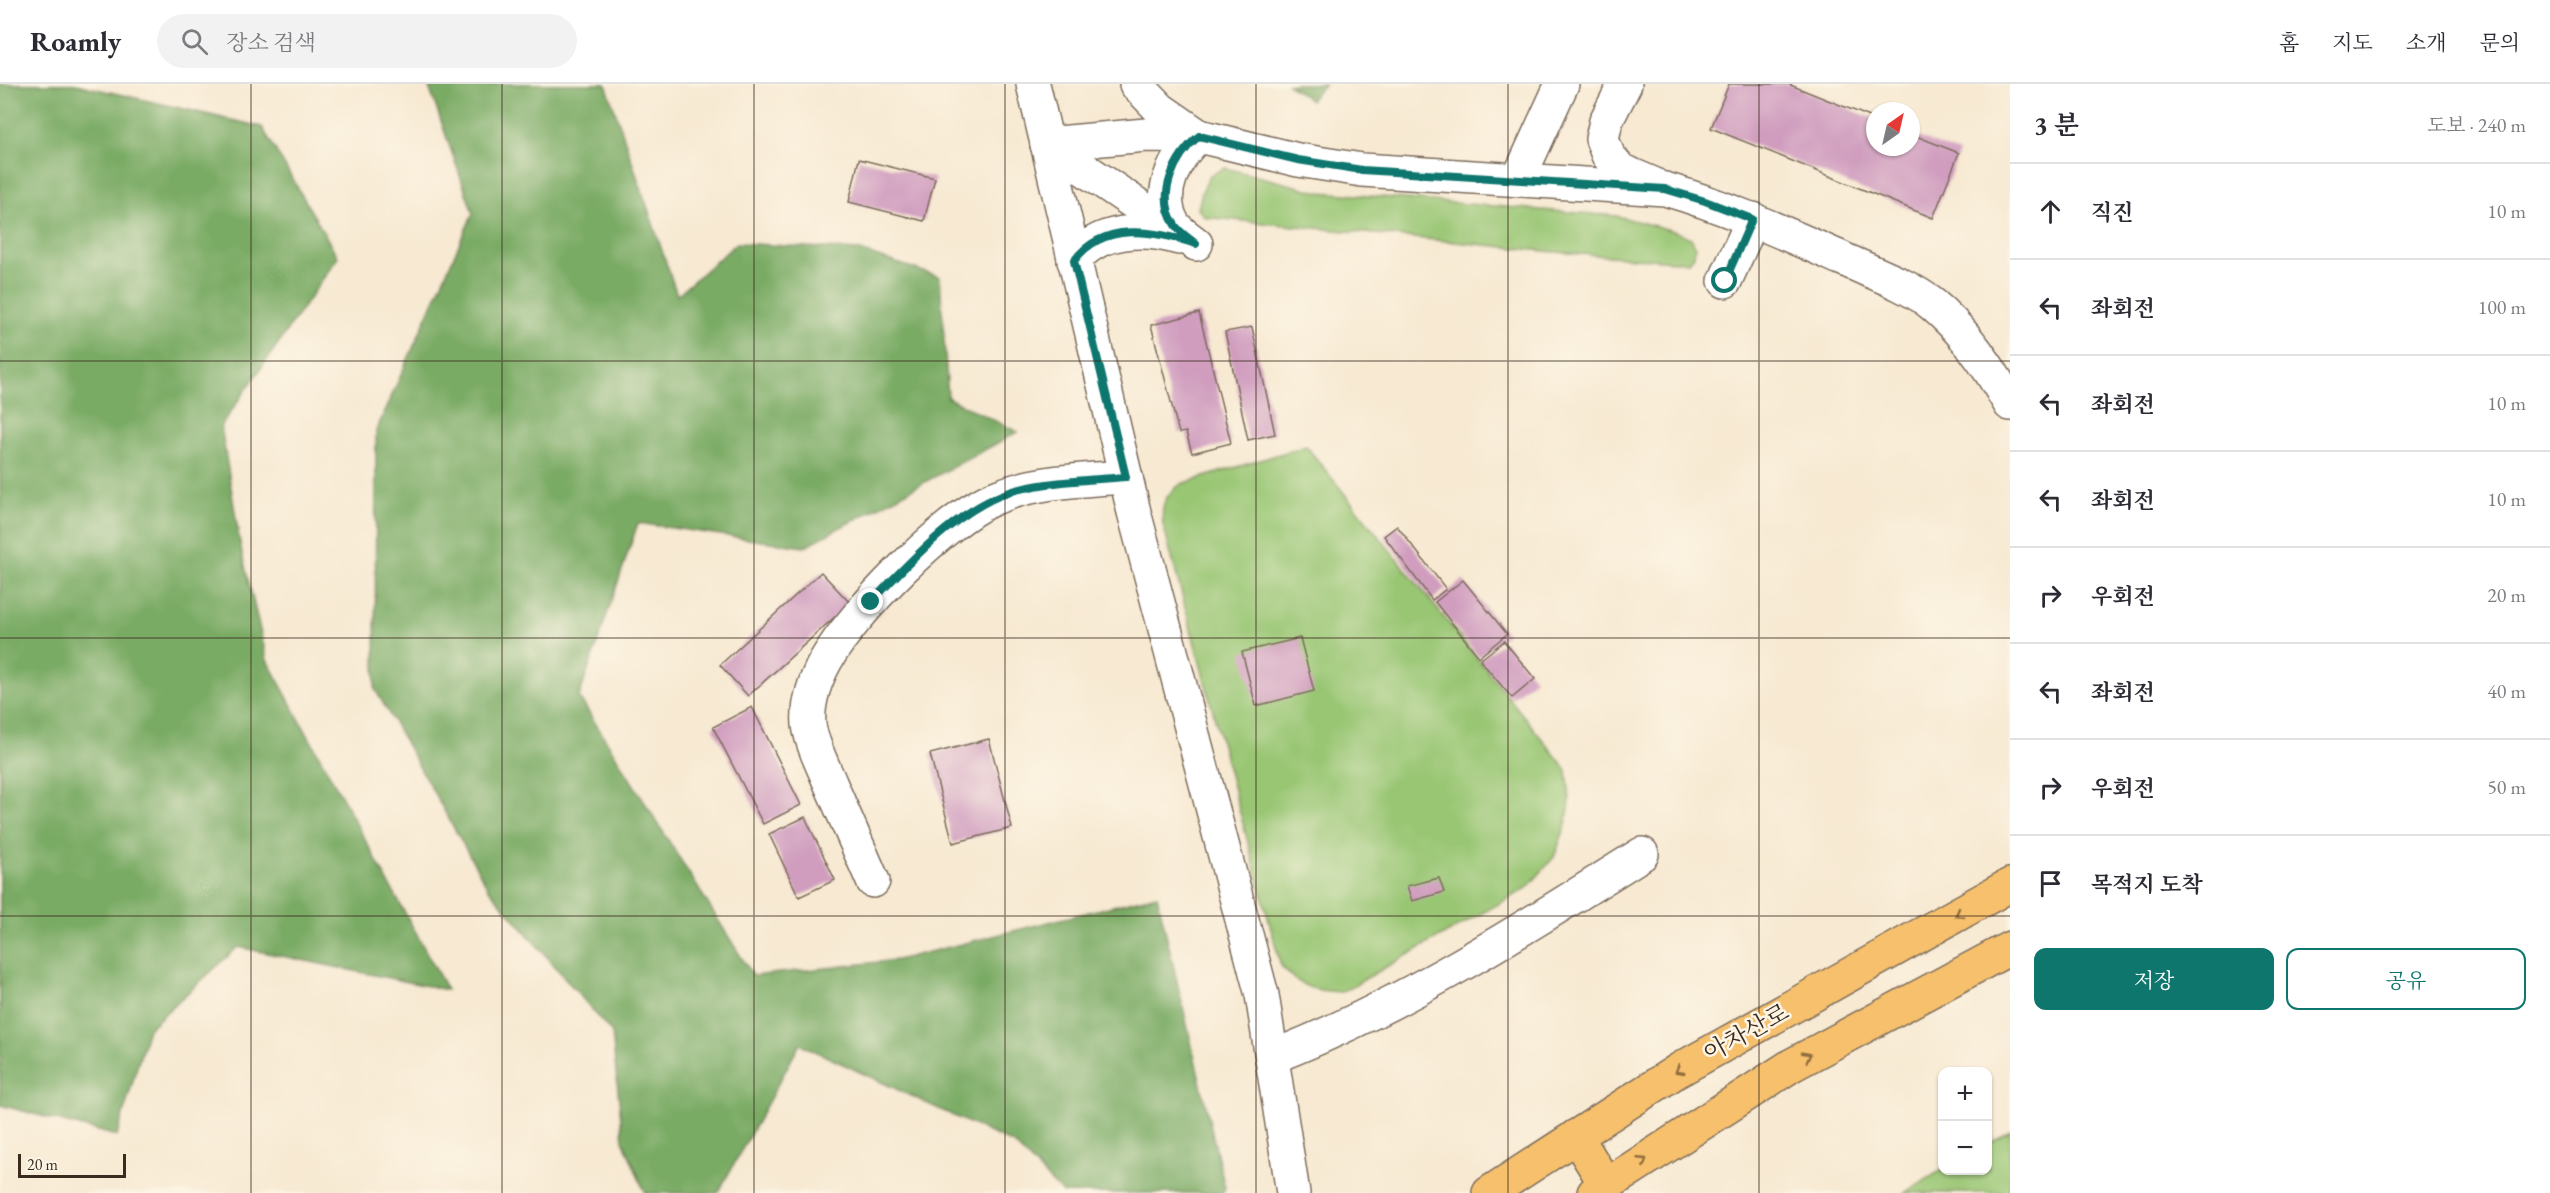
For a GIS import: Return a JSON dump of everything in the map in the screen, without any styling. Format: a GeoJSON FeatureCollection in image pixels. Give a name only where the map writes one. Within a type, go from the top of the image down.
{"type":"FeatureCollection","features":[{"type":"Feature","properties":{"kind":"main road","name":"아차산로"},"geometry":{"type":"LineString","coordinates":[[1489,1193],[1677,1071],[2010,885]]}},
{"type":"Feature","properties":{"kind":"main road"},"geometry":{"type":"LineString","coordinates":[[1576,1136],[1600,1189],[1792,1065],[2010,948]]}},
{"type":"Feature","properties":{"kind":"street"},"geometry":{"type":"LineString","coordinates":[[1033,84],[1126,477],[1262,994],[1293,1193]]}},
{"type":"Feature","properties":{"kind":"street"},"geometry":{"type":"LineString","coordinates":[[1136,84],[1160,109],[1199,136]]}},
{"type":"Feature","properties":{"kind":"street"},"geometry":{"type":"LineString","coordinates":[[1531,181],[1562,84]]}},
{"type":"Feature","properties":{"kind":"street"},"geometry":{"type":"LineString","coordinates":[[1531,181],[1584,157],[1602,139],[1606,121],[1625,84]]}},
{"type":"Feature","properties":{"kind":"street"},"geometry":{"type":"LineString","coordinates":[[1047,144],[1146,135],[1199,136],[1298,160],[1362,170],[1665,189]]}},
{"type":"Feature","properties":{"kind":"street"},"geometry":{"type":"LineString","coordinates":[[1196,244],[1174,225],[1168,206],[1168,183],[1175,164],[1187,146],[1199,136]]}},
{"type":"Feature","properties":{"kind":"street"},"geometry":{"type":"LineString","coordinates":[[1602,139],[1608,155],[1620,170],[1665,189],[1752,219],[1889,280],[1931,303],[1964,335],[2010,404]]}},
{"type":"Feature","properties":{"kind":"street"},"geometry":{"type":"LineString","coordinates":[[1047,144],[1196,244]]}},
{"type":"Feature","properties":{"kind":"street"},"geometry":{"type":"LineString","coordinates":[[1725,281],[1752,219]]}},
{"type":"Feature","properties":{"kind":"street"},"geometry":{"type":"LineString","coordinates":[[1074,261],[1084,248],[1103,238],[1130,232],[1153,232],[1196,244]]}},
{"type":"Feature","properties":{"kind":"street"},"geometry":{"type":"LineString","coordinates":[[873,881],[820,758],[809,726],[810,701],[816,679],[827,658],[871,602],[922,550],[989,500],[1016,490],[1045,485],[1126,477]]}},
{"type":"Feature","properties":{"kind":"street"},"geometry":{"type":"LineString","coordinates":[[1272,1057],[1329,1035],[1412,992],[1551,911],[1642,854]]}},
{"type":"Feature","properties":{"kind":"green space"},"geometry":{"type":"Polygon","coordinates":[[[0,84],[75,84],[262,127],[338,257],[221,426],[241,549],[267,660],[447,990],[238,947],[148,1029],[117,1136],[0,1105],[0,84]]]}},
{"type":"Feature","properties":{"kind":"green space"},"geometry":{"type":"Polygon","coordinates":[[[428,84],[606,84],[677,295],[737,243],[857,250],[940,277],[948,398],[1018,432],[804,547],[638,523],[579,697],[753,976],[897,960],[1157,895],[1225,1188],[1222,1193],[1062,1193],[1014,1144],[800,1044],[718,1193],[645,1193],[623,1140],[612,1033],[488,888],[375,689],[376,431],[473,213],[428,84]]]}},
{"type":"Feature","properties":{"kind":"green space"},"geometry":{"type":"Polygon","coordinates":[[[1288,84],[1325,84],[1310,100],[1288,84]]]}},
{"type":"Feature","properties":{"kind":"green space"},"geometry":{"type":"Polygon","coordinates":[[[1225,168],[1319,192],[1617,216],[1674,231],[1691,238],[1695,246],[1694,256],[1689,262],[1555,252],[1205,217],[1198,209],[1202,192],[1210,175],[1225,168]]]}},
{"type":"Feature","properties":{"kind":"green space"},"geometry":{"type":"Polygon","coordinates":[[[1306,446],[1567,770],[1570,801],[1566,825],[1554,857],[1527,888],[1342,992],[1308,987],[1301,984],[1281,966],[1163,524],[1165,501],[1181,484],[1306,446]]]}},
{"type":"Feature","properties":{"kind":"green space"},"geometry":{"type":"Polygon","coordinates":[[[2010,1131],[2010,1193],[1904,1193],[1938,1172],[1938,1175],[1992,1175],[1992,1142],[2010,1131]]]}},
{"type":"Feature","properties":{"kind":"building"},"geometry":{"type":"Polygon","coordinates":[[[1729,84],[1788,84],[1866,115],[1866,156],[1920,156],[1920,138],[1959,153],[1933,218],[1711,128],[1729,84]]]}},
{"type":"Feature","properties":{"kind":"building"},"geometry":{"type":"Polygon","coordinates":[[[859,159],[935,178],[924,221],[849,202],[859,159]]]}},
{"type":"Feature","properties":{"kind":"building"},"geometry":{"type":"Polygon","coordinates":[[[1199,313],[1231,443],[1192,453],[1186,432],[1179,433],[1151,325],[1199,313]]]}},
{"type":"Feature","properties":{"kind":"building"},"geometry":{"type":"Polygon","coordinates":[[[1252,327],[1275,434],[1248,440],[1225,332],[1252,327]]]}},
{"type":"Feature","properties":{"kind":"building"},"geometry":{"type":"Polygon","coordinates":[[[1397,526],[1446,589],[1432,600],[1384,536],[1397,526]]]}},
{"type":"Feature","properties":{"kind":"building"},"geometry":{"type":"Polygon","coordinates":[[[821,572],[850,603],[748,696],[720,665],[821,572]]]}},
{"type":"Feature","properties":{"kind":"building"},"geometry":{"type":"Polygon","coordinates":[[[1463,580],[1507,634],[1479,657],[1435,602],[1463,580]]]}},
{"type":"Feature","properties":{"kind":"building"},"geometry":{"type":"Polygon","coordinates":[[[1300,638],[1314,691],[1256,706],[1242,652],[1300,638]]]}},
{"type":"Feature","properties":{"kind":"building"},"geometry":{"type":"Polygon","coordinates":[[[1504,641],[1535,679],[1512,698],[1480,660],[1504,641]]]}},
{"type":"Feature","properties":{"kind":"building"},"geometry":{"type":"Polygon","coordinates":[[[752,707],[801,805],[763,824],[713,727],[752,707]]]}},
{"type":"Feature","properties":{"kind":"building"},"geometry":{"type":"Polygon","coordinates":[[[989,739],[1012,828],[953,843],[930,754],[989,739]]]}},
{"type":"Feature","properties":{"kind":"building"},"geometry":{"type":"Polygon","coordinates":[[[805,817],[835,880],[799,897],[769,834],[805,817]]]}},
{"type":"Feature","properties":{"kind":"building"},"geometry":{"type":"Polygon","coordinates":[[[1439,878],[1444,892],[1412,901],[1407,886],[1439,878]]]}},
{"type":"Feature","properties":{"kind":"route"},"geometry":{"type":"LineString","coordinates":[[871,602],[922,550],[963,517],[989,500],[1016,490],[1045,485],[1126,477],[1074,261],[1084,248],[1103,238],[1130,232],[1153,232],[1196,244],[1174,225],[1168,206],[1168,183],[1175,164],[1187,146],[1199,136],[1298,160],[1362,170],[1665,189],[1752,219],[1725,281]]}}]}
